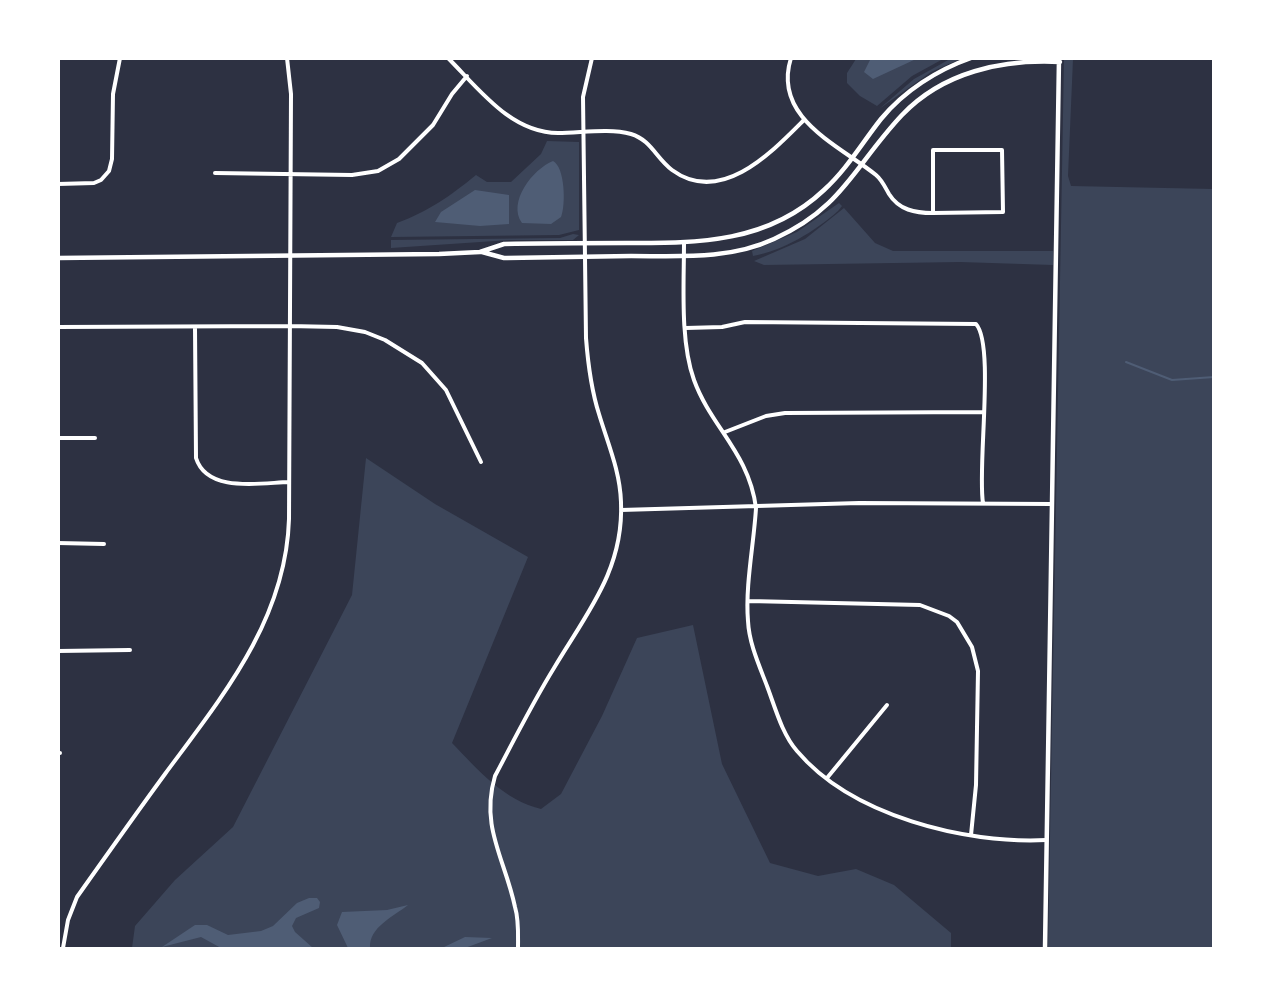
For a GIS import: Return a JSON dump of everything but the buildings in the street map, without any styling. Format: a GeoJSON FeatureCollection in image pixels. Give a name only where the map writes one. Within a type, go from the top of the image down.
{"type":"FeatureCollection","features":[{"type":"Feature","properties":{"kind":"street"},"geometry":{"type":"LineString","coordinates":[[58,184],[94,183],[101,180],[109,171],[112,159],[113,94],[120,58]]}},
{"type":"Feature","properties":{"kind":"street"},"geometry":{"type":"LineString","coordinates":[[63,948],[68,920],[76,897],[209,714],[254,646],[277,592],[286,554],[289,482],[291,94],[287,58]]}},
{"type":"Feature","properties":{"kind":"street"},"geometry":{"type":"LineString","coordinates":[[448,58],[521,125],[543,132],[623,133],[636,136],[650,145],[675,172],[692,179],[709,181],[728,177],[756,164],[804,120]]}},
{"type":"Feature","properties":{"kind":"street"},"geometry":{"type":"LineString","coordinates":[[518,948],[516,908],[491,831],[490,795],[495,776],[554,668],[599,597],[610,571],[621,510],[613,453],[599,414],[588,369],[584,257],[583,95],[592,58]]}},
{"type":"Feature","properties":{"kind":"street"},"geometry":{"type":"LineString","coordinates":[[791,58],[788,75],[789,90],[804,120],[878,177],[899,205],[912,211],[933,213],[1003,212],[1002,150],[933,150],[933,213]]}},
{"type":"Feature","properties":{"kind":"street"},"geometry":{"type":"LineString","coordinates":[[480,252],[504,244],[684,243],[732,238],[775,224],[819,195],[852,158],[882,117],[900,99],[934,75],[971,58]]}},
{"type":"Feature","properties":{"kind":"street"},"geometry":{"type":"LineString","coordinates":[[58,258],[480,252],[504,258],[684,256],[736,251],[782,235],[829,204],[863,166],[905,112],[945,83],[971,72],[1007,63],[1060,60],[1045,948]]}},
{"type":"Feature","properties":{"kind":"street"},"geometry":{"type":"LineString","coordinates":[[215,173],[359,174],[387,167],[403,156],[433,125],[450,96],[467,76]]}},
{"type":"Feature","properties":{"kind":"street"},"geometry":{"type":"LineString","coordinates":[[684,243],[687,357],[695,382],[751,482],[756,508],[749,601],[750,635],[787,736],[796,750],[826,778],[847,793],[875,808],[948,831],[1012,842],[1046,840]]}},
{"type":"Feature","properties":{"kind":"street"},"geometry":{"type":"LineString","coordinates":[[686,328],[722,327],[745,322],[975,324],[981,335],[983,503]]}},
{"type":"Feature","properties":{"kind":"street"},"geometry":{"type":"LineString","coordinates":[[58,327],[289,326],[337,327],[365,332],[415,358],[446,390],[481,462]]}},
{"type":"Feature","properties":{"kind":"street"},"geometry":{"type":"LineString","coordinates":[[195,327],[196,458],[199,467],[215,480],[241,483],[289,482]]}},
{"type":"Feature","properties":{"kind":"street"},"geometry":{"type":"LineString","coordinates":[[725,432],[766,416],[785,413],[983,412]]}},
{"type":"Feature","properties":{"kind":"street"},"geometry":{"type":"LineString","coordinates":[[58,438],[95,438]]}},
{"type":"Feature","properties":{"kind":"street"},"geometry":{"type":"LineString","coordinates":[[621,510],[756,508],[859,503],[1052,504]]}},
{"type":"Feature","properties":{"kind":"street"},"geometry":{"type":"LineString","coordinates":[[58,543],[104,544]]}},
{"type":"Feature","properties":{"kind":"street"},"geometry":{"type":"LineString","coordinates":[[749,601],[920,605],[949,616],[960,626],[972,647],[978,671],[976,785],[971,835]]}},
{"type":"Feature","properties":{"kind":"street"},"geometry":{"type":"LineString","coordinates":[[58,651],[130,650]]}},
{"type":"Feature","properties":{"kind":"street"},"geometry":{"type":"LineString","coordinates":[[826,778],[887,705]]}},
{"type":"Feature","properties":{"kind":"shaded area"},"geometry":{"type":"Polygon","coordinates":[[[871,58],[916,59],[873,79],[864,72],[871,58]]]}},
{"type":"Feature","properties":{"kind":"shaded area"},"geometry":{"type":"Polygon","coordinates":[[[856,59],[943,59],[912,76],[877,106],[860,96],[847,83],[847,73],[856,59]]]}},
{"type":"Feature","properties":{"kind":"shaded area"},"geometry":{"type":"Polygon","coordinates":[[[950,59],[960,59],[931,72],[879,109],[914,79],[950,59]]]}},
{"type":"Feature","properties":{"kind":"shaded area"},"geometry":{"type":"Polygon","coordinates":[[[1064,59],[1073,59],[1068,176],[1071,186],[1213,189],[1213,948],[1048,948],[1064,59]]]}},
{"type":"Feature","properties":{"kind":"shaded area"},"geometry":{"type":"Polygon","coordinates":[[[547,141],[579,142],[579,230],[559,235],[391,237],[397,223],[438,203],[476,175],[487,182],[511,182],[541,154],[547,141]]]}},
{"type":"Feature","properties":{"kind":"shaded area"},"geometry":{"type":"Polygon","coordinates":[[[553,161],[562,178],[564,204],[561,217],[551,224],[522,223],[518,215],[518,206],[524,187],[538,171],[553,161]]]}},
{"type":"Feature","properties":{"kind":"shaded area"},"geometry":{"type":"Polygon","coordinates":[[[475,190],[509,195],[509,224],[480,226],[435,222],[441,212],[475,190]]]}},
{"type":"Feature","properties":{"kind":"shaded area"},"geometry":{"type":"Polygon","coordinates":[[[839,203],[842,206],[838,211],[809,233],[787,245],[753,256],[752,251],[797,232],[839,203]]]}},
{"type":"Feature","properties":{"kind":"shaded area"},"geometry":{"type":"Polygon","coordinates":[[[844,208],[875,243],[893,251],[1053,251],[1053,265],[960,262],[764,265],[754,261],[805,239],[844,208]]]}},
{"type":"Feature","properties":{"kind":"shaded area"},"geometry":{"type":"Polygon","coordinates":[[[573,234],[579,235],[573,240],[510,240],[391,248],[391,240],[560,238],[573,234]]]}},
{"type":"Feature","properties":{"kind":"shaded area"},"geometry":{"type":"Polygon","coordinates":[[[366,458],[435,504],[528,557],[452,743],[492,783],[515,799],[541,809],[561,794],[602,716],[637,638],[693,625],[722,764],[770,863],[818,876],[856,869],[894,885],[951,933],[951,948],[132,948],[135,926],[175,880],[233,827],[352,595],[366,458]]]}},
{"type":"Feature","properties":{"kind":"shaded area"},"geometry":{"type":"Polygon","coordinates":[[[309,898],[317,898],[320,902],[319,908],[296,918],[292,926],[295,932],[313,948],[221,948],[201,937],[162,947],[195,925],[207,925],[228,935],[261,931],[273,926],[297,903],[309,898]]]}},
{"type":"Feature","properties":{"kind":"shaded area"},"geometry":{"type":"Polygon","coordinates":[[[408,905],[378,928],[373,934],[370,948],[348,948],[337,925],[342,912],[387,910],[408,905]]]}},
{"type":"Feature","properties":{"kind":"shaded area"},"geometry":{"type":"Polygon","coordinates":[[[465,937],[492,938],[465,948],[442,948],[465,937]]]}},
{"type":"Feature","properties":{"kind":"waterway"},"geometry":{"type":"LineString","coordinates":[[1126,362],[1172,380],[1214,377]]}}]}
